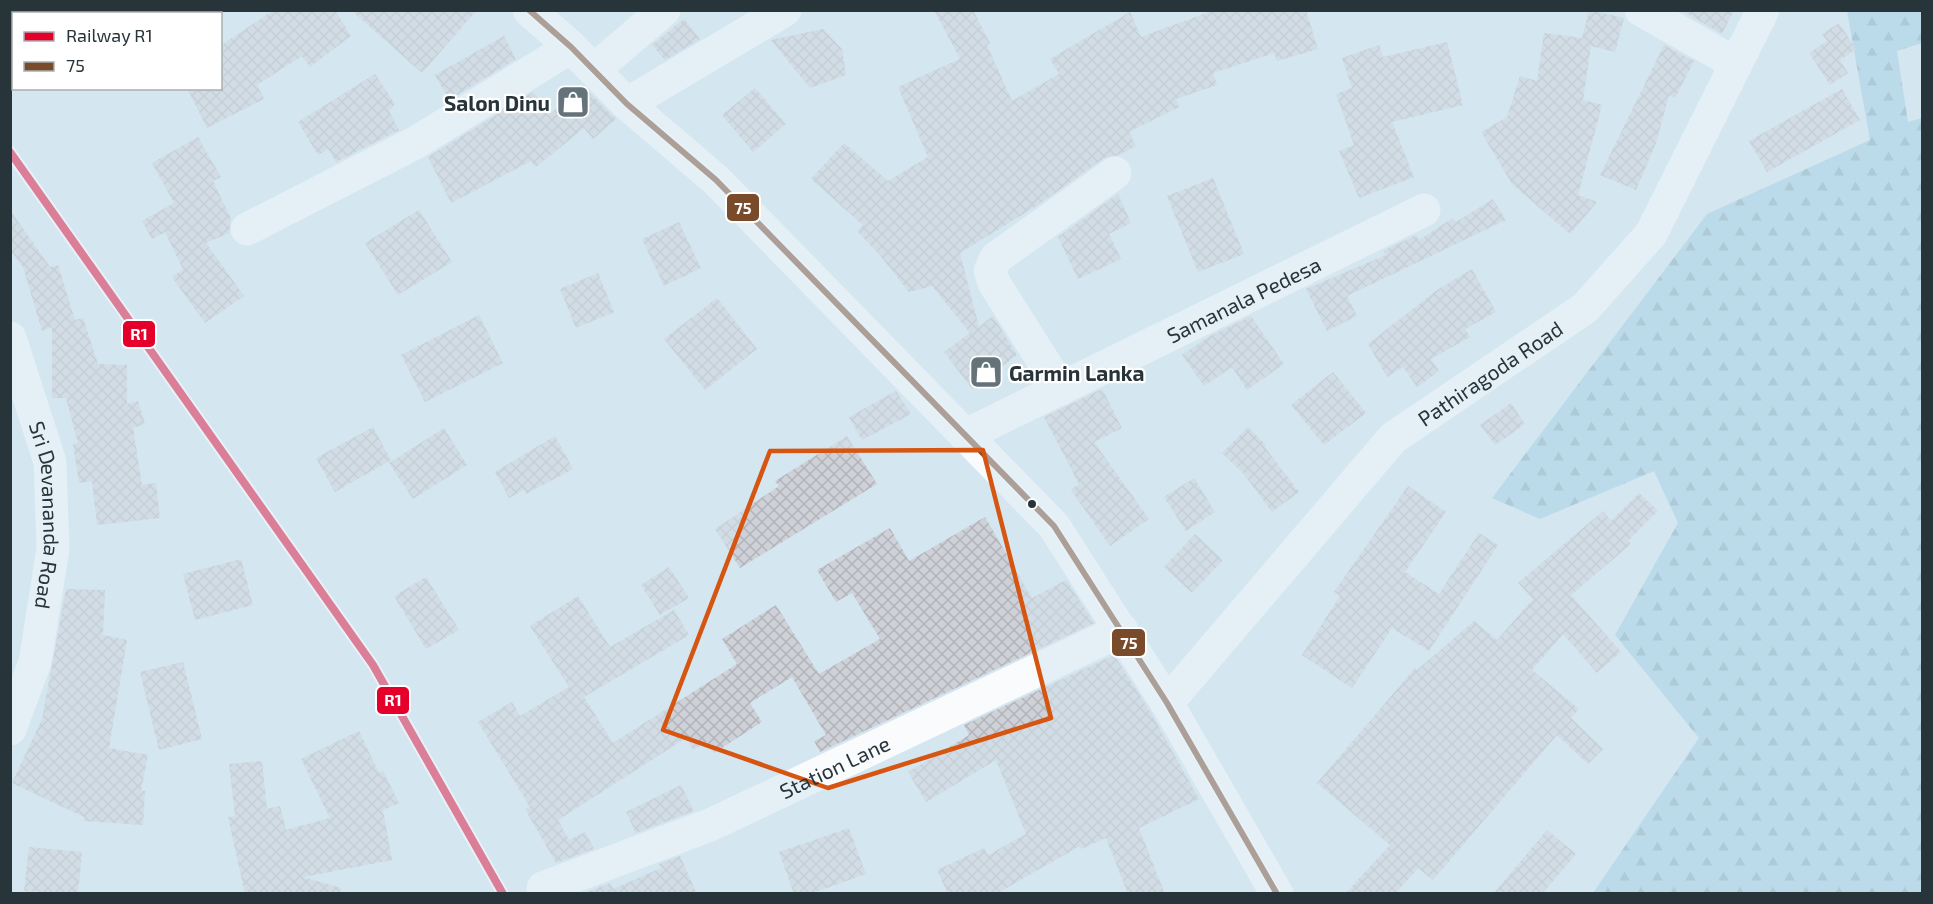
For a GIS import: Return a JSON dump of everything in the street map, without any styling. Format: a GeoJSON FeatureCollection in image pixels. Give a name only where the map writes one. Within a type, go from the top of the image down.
{"type":"FeatureCollection","features":[{"type":"Feature","properties":{"kind":"street"},"geometry":{"type":"LineString","coordinates":[[529,10],[571,47],[627,104],[716,180],[1054,526],[1167,703],[1277,894]]}},
{"type":"Feature","properties":{"kind":"street"},"geometry":{"type":"LineString","coordinates":[[594,70],[664,10]]}},
{"type":"Feature","properties":{"kind":"street"},"geometry":{"type":"LineString","coordinates":[[627,104],[785,10]]}},
{"type":"Feature","properties":{"kind":"street"},"geometry":{"type":"LineString","coordinates":[[1641,10],[1736,63]]}},
{"type":"Feature","properties":{"kind":"street","name":"Pathiragoda Road"},"geometry":{"type":"LineString","coordinates":[[1167,703],[1393,438],[1584,308],[1651,234],[1763,10]]}},
{"type":"Feature","properties":{"kind":"street"},"geometry":{"type":"LineString","coordinates":[[247,229],[415,143],[571,47]]}},
{"type":"Feature","properties":{"kind":"street"},"geometry":{"type":"LineString","coordinates":[[1061,389],[994,283],[990,271],[996,258],[1115,173]]}},
{"type":"Feature","properties":{"kind":"street","name":"Samanala Pedesa"},"geometry":{"type":"LineString","coordinates":[[966,435],[1424,210]]}},
{"type":"Feature","properties":{"kind":"street","name":"Sri Devananda Road"},"geometry":{"type":"LineString","coordinates":[[10,338],[50,462],[52,549],[23,661],[10,729]]}},
{"type":"Feature","properties":{"kind":"street","name":"Station Lane"},"geometry":{"type":"LineString","coordinates":[[543,888],[710,825],[1122,630]]}},
{"type":"Feature","properties":{"kind":"highlighted area"},"geometry":{"type":"Polygon","coordinates":[[[983,450],[1051,718],[828,788],[663,730],[770,451],[983,450]]]}},
{"type":"Feature","properties":{"kind":"green space"},"geometry":{"type":"Polygon","coordinates":[[[1847,11],[1922,11],[1922,43],[1897,51],[1908,122],[1922,118],[1922,893],[1593,893],[1699,738],[1615,635],[1678,523],[1654,471],[1540,519],[1492,498],[1707,214],[1870,140],[1847,11]]]}},
{"type":"Feature","properties":{"kind":"building"},"geometry":{"type":"Polygon","coordinates":[[[274,10],[335,10],[351,36],[310,67],[302,56],[257,85],[264,99],[207,128],[188,90],[222,90],[222,45],[274,10]]]}},
{"type":"Feature","properties":{"kind":"building"},"geometry":{"type":"Polygon","coordinates":[[[351,10],[477,10],[422,73],[351,10]]]}},
{"type":"Feature","properties":{"kind":"building"},"geometry":{"type":"Polygon","coordinates":[[[934,10],[973,10],[990,43],[987,45],[1012,101],[1059,74],[1050,59],[1130,12],[1141,37],[1214,10],[1306,10],[1318,49],[1277,61],[1274,53],[1213,73],[1217,85],[1176,99],[1179,107],[1129,132],[1136,146],[1119,155],[1104,158],[1041,203],[960,253],[979,327],[993,316],[1017,355],[972,389],[944,352],[970,333],[932,286],[909,292],[879,254],[857,231],[863,225],[811,179],[844,143],[888,181],[928,157],[898,87],[960,59],[934,10]]]}},
{"type":"Feature","properties":{"kind":"building"},"geometry":{"type":"Polygon","coordinates":[[[1589,10],[1624,18],[1615,52],[1591,46],[1583,100],[1602,105],[1578,195],[1597,202],[1570,234],[1512,184],[1481,132],[1507,117],[1520,76],[1537,81],[1544,33],[1582,38],[1589,10]]]}},
{"type":"Feature","properties":{"kind":"building"},"geometry":{"type":"Polygon","coordinates":[[[1681,10],[1734,10],[1722,34],[1681,10]]]}},
{"type":"Feature","properties":{"kind":"building"},"geometry":{"type":"Polygon","coordinates":[[[684,19],[700,39],[665,60],[652,45],[684,19]]]}},
{"type":"Feature","properties":{"kind":"building"},"geometry":{"type":"Polygon","coordinates":[[[1839,23],[1856,49],[1840,60],[1848,73],[1830,85],[1809,53],[1827,41],[1822,34],[1839,23]]]}},
{"type":"Feature","properties":{"kind":"building"},"geometry":{"type":"Polygon","coordinates":[[[823,29],[842,49],[846,75],[810,88],[771,40],[823,29]]]}},
{"type":"Feature","properties":{"kind":"building"},"geometry":{"type":"Polygon","coordinates":[[[504,36],[516,59],[449,100],[435,75],[504,36]]]}},
{"type":"Feature","properties":{"kind":"building"},"geometry":{"type":"Polygon","coordinates":[[[1447,42],[1463,105],[1392,122],[1414,177],[1359,198],[1339,151],[1354,145],[1336,94],[1352,88],[1342,58],[1379,45],[1383,57],[1447,42]]]}},
{"type":"Feature","properties":{"kind":"building"},"geometry":{"type":"Polygon","coordinates":[[[1664,45],[1694,61],[1675,98],[1669,95],[1656,143],[1636,190],[1600,175],[1664,45]]]}},
{"type":"Feature","properties":{"kind":"building"},"geometry":{"type":"Polygon","coordinates":[[[375,74],[395,104],[389,111],[399,130],[336,162],[328,149],[318,155],[298,122],[375,74]]]}},
{"type":"Feature","properties":{"kind":"building"},"geometry":{"type":"Polygon","coordinates":[[[583,86],[616,119],[593,139],[584,128],[536,167],[531,161],[451,203],[428,157],[533,92],[551,113],[583,86]]]}},
{"type":"Feature","properties":{"kind":"building"},"geometry":{"type":"Polygon","coordinates":[[[755,88],[786,124],[753,152],[722,115],[755,88]]]}},
{"type":"Feature","properties":{"kind":"building"},"geometry":{"type":"Polygon","coordinates":[[[1842,89],[1860,120],[1767,172],[1749,141],[1842,89]]]}},
{"type":"Feature","properties":{"kind":"building"},"geometry":{"type":"Polygon","coordinates":[[[198,137],[221,177],[213,181],[231,219],[229,233],[206,243],[244,296],[205,323],[172,277],[183,269],[165,232],[152,239],[142,221],[174,203],[152,163],[198,137]]]}},
{"type":"Feature","properties":{"kind":"building"},"geometry":{"type":"Polygon","coordinates":[[[1213,178],[1244,254],[1198,272],[1167,196],[1213,178]]]}},
{"type":"Feature","properties":{"kind":"building"},"geometry":{"type":"Polygon","coordinates":[[[1118,194],[1131,223],[1109,234],[1121,259],[1078,279],[1058,237],[1118,194]]]}},
{"type":"Feature","properties":{"kind":"building"},"geometry":{"type":"Polygon","coordinates":[[[1493,199],[1506,220],[1347,296],[1357,316],[1327,331],[1306,289],[1386,255],[1383,251],[1416,235],[1419,240],[1453,218],[1456,222],[1493,199]]]}},
{"type":"Feature","properties":{"kind":"building"},"geometry":{"type":"Polygon","coordinates":[[[10,210],[50,267],[58,265],[75,320],[83,318],[98,364],[127,365],[127,404],[138,401],[145,424],[133,428],[142,485],[156,483],[160,518],[97,525],[92,481],[79,483],[73,444],[78,443],[66,398],[52,398],[52,327],[42,331],[23,267],[10,250],[10,210]]]}},
{"type":"Feature","properties":{"kind":"building"},"geometry":{"type":"Polygon","coordinates":[[[419,210],[452,262],[398,295],[365,243],[419,210]]]}},
{"type":"Feature","properties":{"kind":"building"},"geometry":{"type":"Polygon","coordinates":[[[679,222],[701,268],[664,286],[642,239],[679,222]]]}},
{"type":"Feature","properties":{"kind":"building"},"geometry":{"type":"Polygon","coordinates":[[[1472,269],[1496,312],[1465,329],[1470,337],[1431,359],[1439,371],[1417,387],[1403,367],[1387,377],[1368,344],[1437,290],[1472,269]]]}},
{"type":"Feature","properties":{"kind":"building"},"geometry":{"type":"Polygon","coordinates":[[[598,273],[614,312],[576,328],[560,289],[598,273]]]}},
{"type":"Feature","properties":{"kind":"building"},"geometry":{"type":"Polygon","coordinates":[[[717,298],[757,349],[705,390],[664,339],[717,298]]]}},
{"type":"Feature","properties":{"kind":"building"},"geometry":{"type":"Polygon","coordinates":[[[479,315],[503,363],[425,402],[401,355],[479,315]]]}},
{"type":"Feature","properties":{"kind":"building"},"geometry":{"type":"Polygon","coordinates":[[[1251,316],[1284,364],[1247,390],[1232,367],[1204,386],[1182,355],[1210,336],[1251,316]]]}},
{"type":"Feature","properties":{"kind":"building"},"geometry":{"type":"Polygon","coordinates":[[[1333,372],[1366,413],[1324,445],[1291,405],[1333,372]]]}},
{"type":"Feature","properties":{"kind":"building"},"geometry":{"type":"Polygon","coordinates":[[[1102,389],[1122,428],[1094,442],[1149,519],[1110,546],[1071,490],[1079,484],[1044,417],[1102,389]]]}},
{"type":"Feature","properties":{"kind":"building"},"geometry":{"type":"Polygon","coordinates":[[[896,391],[911,414],[862,440],[849,417],[896,391]]]}},
{"type":"Feature","properties":{"kind":"building"},"geometry":{"type":"Polygon","coordinates":[[[1511,403],[1525,424],[1495,445],[1480,425],[1511,403]]]}},
{"type":"Feature","properties":{"kind":"building"},"geometry":{"type":"Polygon","coordinates":[[[373,427],[391,460],[335,492],[316,458],[373,427]]]}},
{"type":"Feature","properties":{"kind":"building"},"geometry":{"type":"Polygon","coordinates":[[[1248,427],[1266,445],[1264,446],[1299,492],[1272,512],[1243,473],[1222,453],[1248,427]]]}},
{"type":"Feature","properties":{"kind":"building"},"geometry":{"type":"Polygon","coordinates":[[[444,428],[467,465],[413,499],[389,463],[444,428]]]}},
{"type":"Feature","properties":{"kind":"building"},"geometry":{"type":"Polygon","coordinates":[[[555,436],[573,469],[526,494],[524,490],[509,498],[495,472],[555,436]]]}},
{"type":"Feature","properties":{"kind":"building"},"geometry":{"type":"Polygon","coordinates":[[[847,436],[877,484],[740,568],[715,529],[779,486],[775,481],[847,436]]]}},
{"type":"Feature","properties":{"kind":"building"},"geometry":{"type":"Polygon","coordinates":[[[1194,478],[1215,512],[1186,531],[1164,497],[1194,478]]]}},
{"type":"Feature","properties":{"kind":"building"},"geometry":{"type":"Polygon","coordinates":[[[1408,486],[1446,512],[1405,572],[1439,594],[1479,533],[1498,545],[1429,651],[1392,628],[1352,688],[1302,655],[1340,596],[1334,592],[1408,486]]]}},
{"type":"Feature","properties":{"kind":"building"},"geometry":{"type":"Polygon","coordinates":[[[1639,493],[1658,511],[1628,541],[1631,544],[1571,595],[1621,652],[1597,673],[1563,634],[1532,670],[1579,709],[1571,718],[1603,749],[1588,764],[1557,735],[1433,880],[1418,868],[1395,894],[1345,894],[1390,845],[1317,783],[1415,668],[1417,670],[1474,621],[1497,640],[1533,599],[1518,583],[1603,511],[1611,521],[1639,493]]]}},
{"type":"Feature","properties":{"kind":"building"},"geometry":{"type":"Polygon","coordinates":[[[985,517],[1032,598],[1066,580],[1094,623],[820,752],[814,741],[826,735],[792,677],[750,703],[762,722],[714,753],[707,742],[693,750],[686,738],[558,820],[569,840],[585,832],[594,849],[556,863],[525,809],[530,807],[478,722],[512,702],[520,716],[569,687],[530,626],[578,596],[610,647],[674,610],[689,635],[584,697],[613,743],[737,664],[722,639],[776,605],[819,674],[880,639],[852,593],[836,602],[817,570],[890,528],[909,561],[985,517]]]}},
{"type":"Feature","properties":{"kind":"building"},"geometry":{"type":"Polygon","coordinates":[[[1195,534],[1223,560],[1192,593],[1164,567],[1195,534]]]}},
{"type":"Feature","properties":{"kind":"building"},"geometry":{"type":"Polygon","coordinates":[[[241,559],[253,605],[195,620],[183,574],[241,559]]]}},
{"type":"Feature","properties":{"kind":"building"},"geometry":{"type":"Polygon","coordinates":[[[669,567],[689,598],[660,615],[641,585],[669,567]]]}},
{"type":"Feature","properties":{"kind":"building"},"geometry":{"type":"Polygon","coordinates":[[[426,577],[459,630],[426,649],[394,596],[426,577]]]}},
{"type":"Feature","properties":{"kind":"building"},"geometry":{"type":"Polygon","coordinates":[[[66,589],[105,590],[103,635],[127,640],[109,748],[148,755],[141,791],[145,791],[143,825],[84,821],[84,817],[12,783],[42,719],[66,589]]]}},
{"type":"Feature","properties":{"kind":"building"},"geometry":{"type":"Polygon","coordinates":[[[1114,655],[1151,713],[1199,799],[1139,828],[1165,894],[1128,894],[1106,838],[1081,849],[1080,846],[996,894],[948,894],[937,870],[984,848],[988,855],[1026,834],[996,760],[926,802],[908,772],[969,735],[964,725],[1114,655]]]}},
{"type":"Feature","properties":{"kind":"building"},"geometry":{"type":"Polygon","coordinates":[[[183,662],[202,739],[159,750],[140,672],[183,662]]]}},
{"type":"Feature","properties":{"kind":"building"},"geometry":{"type":"Polygon","coordinates":[[[359,731],[379,773],[383,771],[399,803],[383,810],[392,860],[303,877],[341,888],[340,894],[245,894],[228,817],[235,816],[229,764],[262,761],[267,809],[280,806],[286,830],[330,818],[301,759],[359,731]]]}},
{"type":"Feature","properties":{"kind":"building"},"geometry":{"type":"Polygon","coordinates":[[[681,785],[694,811],[636,833],[626,812],[681,785]]]}},
{"type":"Feature","properties":{"kind":"building"},"geometry":{"type":"Polygon","coordinates":[[[849,828],[866,874],[810,894],[794,894],[779,852],[849,828]]]}},
{"type":"Feature","properties":{"kind":"building"},"geometry":{"type":"Polygon","coordinates":[[[1547,830],[1576,854],[1542,894],[1493,894],[1547,830]]]}},
{"type":"Feature","properties":{"kind":"building"},"geometry":{"type":"Polygon","coordinates":[[[29,847],[82,852],[78,894],[24,891],[29,847]]]}},
{"type":"Feature","properties":{"kind":"building"},"geometry":{"type":"Polygon","coordinates":[[[680,856],[697,894],[582,894],[610,883],[613,889],[661,868],[659,864],[680,856]]]}},
{"type":"Feature","properties":{"kind":"rail line","name":"R1"},"geometry":{"type":"LineString","coordinates":[[10,152],[373,665],[503,894]]}},
{"type":"Feature","properties":{"kind":"transit line","name":"75"},"geometry":{"type":"LineString","coordinates":[[529,10],[571,47],[627,104],[716,180],[1054,526],[1167,703],[1277,894]]}},
{"type":"Feature","properties":{"kind":"place","name":"Salon Dinu"},"geometry":{"type":"Point","coordinates":[573,102]}},
{"type":"Feature","properties":{"kind":"place","name":"Garmin Lanka"},"geometry":{"type":"Point","coordinates":[986,372]}}]}
